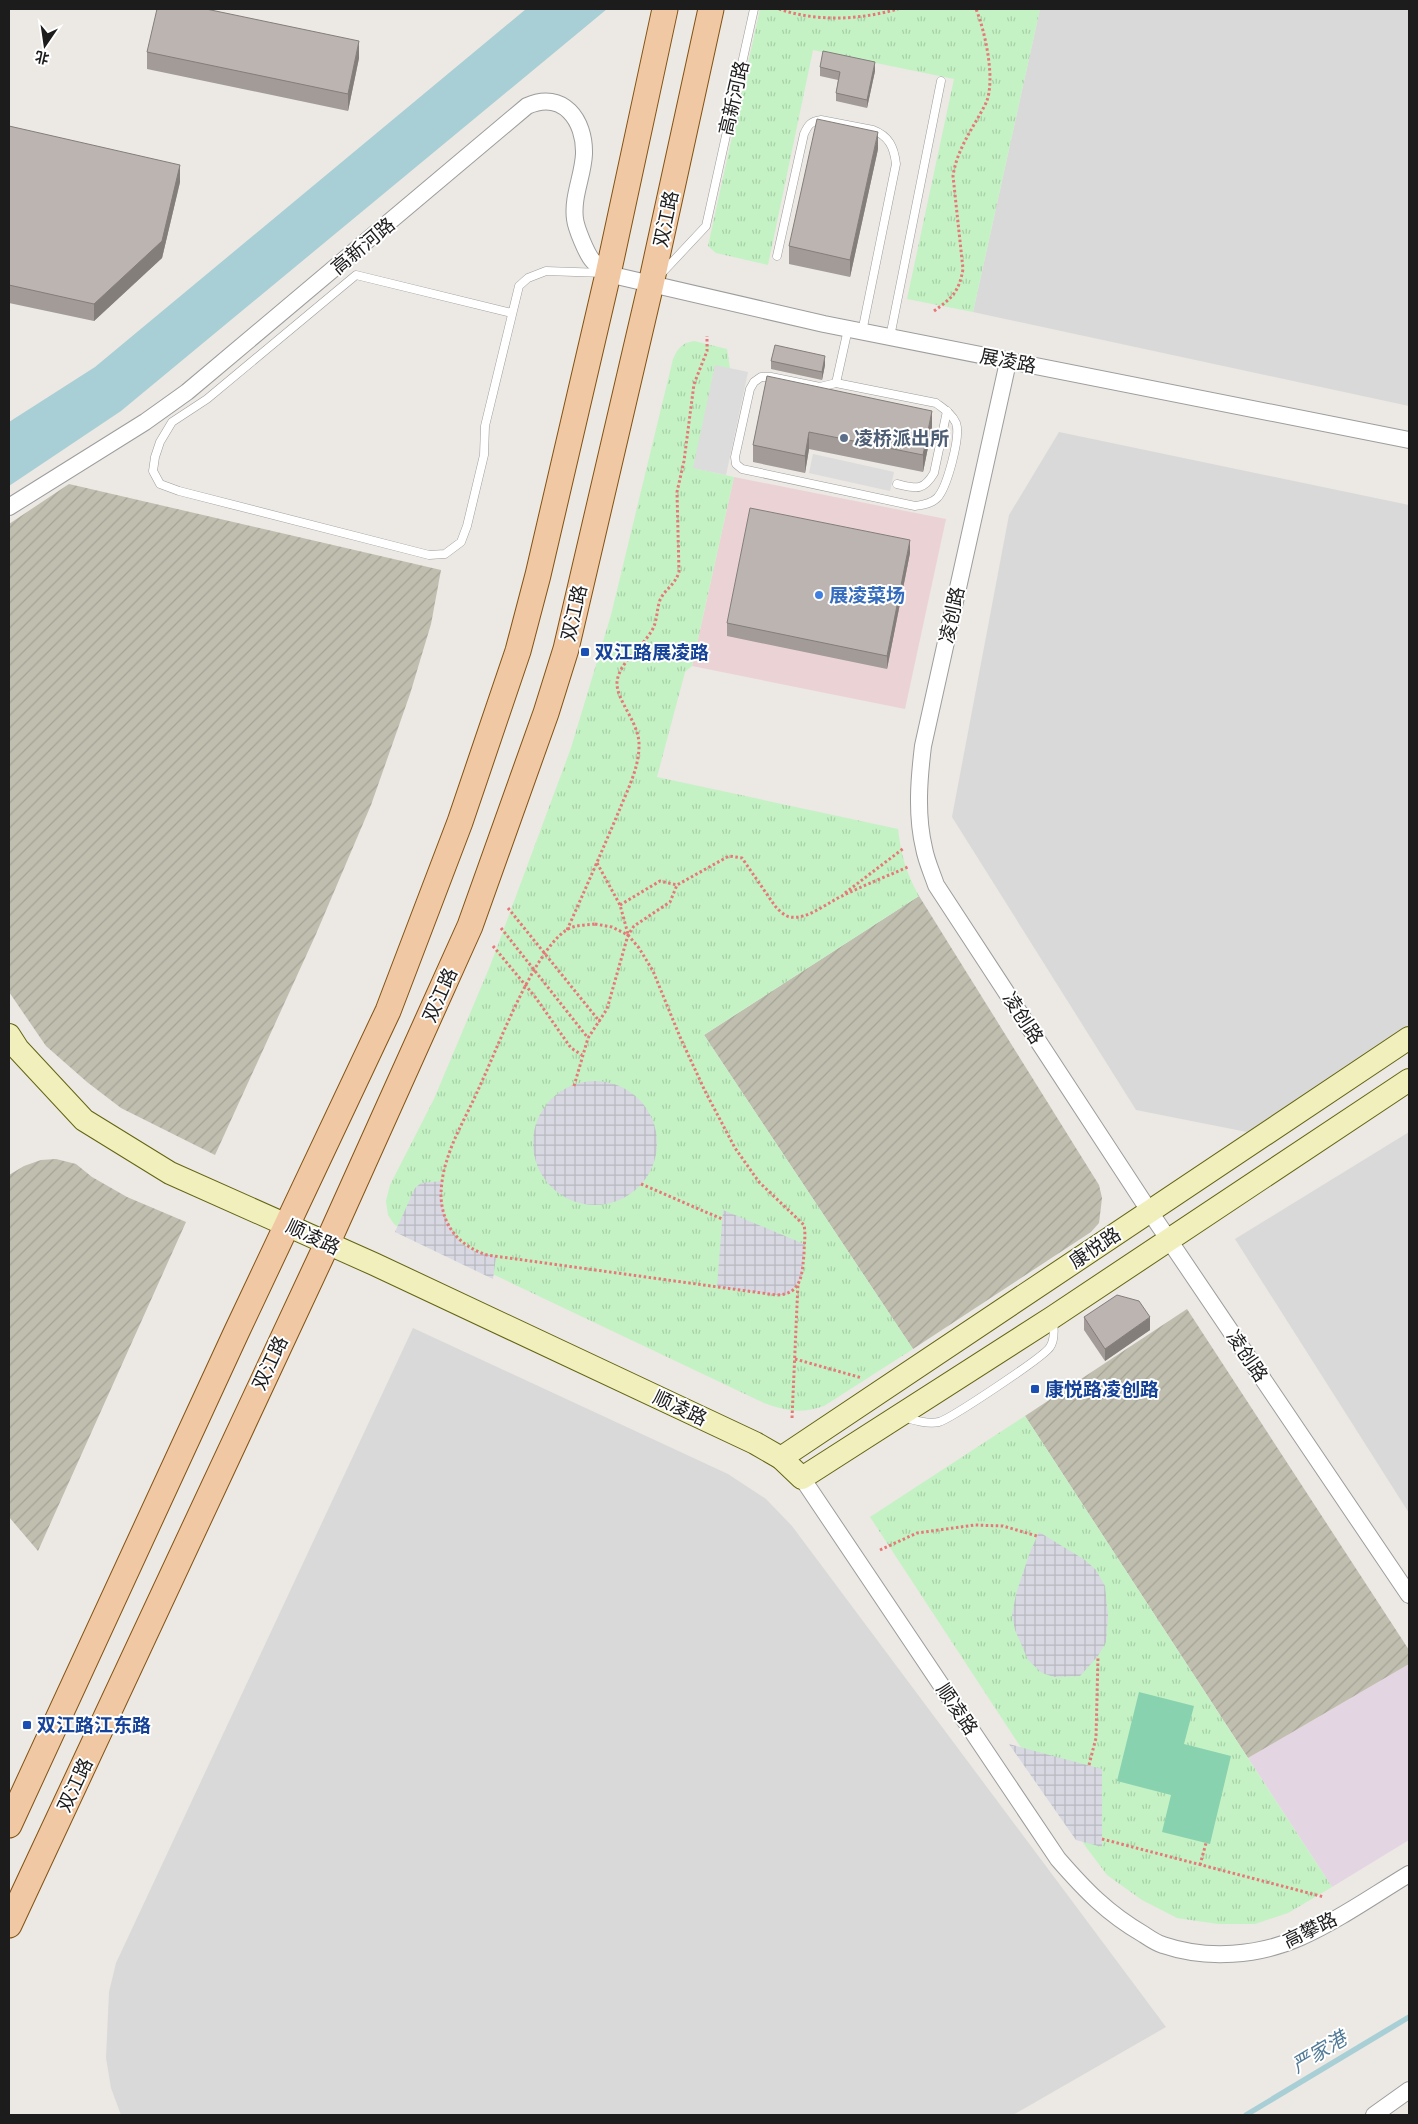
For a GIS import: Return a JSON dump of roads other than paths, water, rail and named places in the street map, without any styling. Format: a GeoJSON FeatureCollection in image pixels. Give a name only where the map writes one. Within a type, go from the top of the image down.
{"type":"FeatureCollection","features":[{"type":"Feature","properties":{"kind":"main road"},"geometry":{"type":"LineString","coordinates":[[9,1825],[388,1011],[460,822],[518,651],[538,575],[608,274],[665,9]]}},
{"type":"Feature","properties":{"kind":"main road","name":"双江路"},"geometry":{"type":"LineString","coordinates":[[9,1925],[327,1244],[470,926],[546,713],[566,649],[651,284],[710,9]]}},
{"type":"Feature","properties":{"kind":"street","name":"高新河路"},"geometry":{"type":"LineString","coordinates":[[9,507],[145,422],[187,392],[527,106],[538,101],[554,101],[564,105],[573,116],[580,132],[584,153],[575,202],[575,221],[592,260],[608,274]]}},
{"type":"Feature","properties":{"kind":"street","name":"展凌路"},"geometry":{"type":"LineString","coordinates":[[608,274],[855,330],[1008,362],[1409,440]]}},
{"type":"Feature","properties":{"kind":"street","name":"凌创路"},"geometry":{"type":"LineString","coordinates":[[1008,362],[923,746],[919,778],[920,812],[924,848],[936,885],[1150,1212],[1409,1596]]}},
{"type":"Feature","properties":{"kind":"street","name":"顺凌路"},"geometry":{"type":"LineString","coordinates":[[9,1035],[18,1049],[84,1120],[170,1173],[287,1225],[755,1443],[781,1458],[802,1478],[1064,1866],[1087,1893],[1126,1924],[1162,1945],[1200,1953]]}},
{"type":"Feature","properties":{"kind":"street","name":"康悦路"},"geometry":{"type":"LineString","coordinates":[[781,1458],[1409,1038]]}},
{"type":"Feature","properties":{"kind":"street","name":"康悦路"},"geometry":{"type":"LineString","coordinates":[[802,1478],[1053,1317],[1409,1080]]}},
{"type":"Feature","properties":{"kind":"street","name":"高攀路"},"geometry":{"type":"LineString","coordinates":[[1200,1953],[1234,1953],[1268,1949],[1301,1937],[1409,1874]]}},
{"type":"Feature","properties":{"kind":"street"},"geometry":{"type":"LineString","coordinates":[[1374,2115],[1409,2090]]}},
{"type":"Feature","properties":{"kind":"lane","name":"高新河路"},"geometry":{"type":"LineString","coordinates":[[651,284],[698,237],[706,226],[754,9]]}},
{"type":"Feature","properties":{"kind":"lane"},"geometry":{"type":"LineString","coordinates":[[890,337],[941,81]]}},
{"type":"Feature","properties":{"kind":"lane"},"geometry":{"type":"LineString","coordinates":[[777,256],[807,126],[813,121],[821,120],[873,130],[881,133],[889,140],[895,153],[896,164],[855,330],[836,383]]}},
{"type":"Feature","properties":{"kind":"lane"},"geometry":{"type":"LineString","coordinates":[[512,314],[356,275],[207,399],[172,422],[160,442],[154,471],[160,484],[179,491],[429,555],[445,554],[460,542],[467,526],[484,455],[486,426],[519,286],[528,278],[546,271],[608,274]]}},
{"type":"Feature","properties":{"kind":"lane"},"geometry":{"type":"LineString","coordinates":[[761,377],[772,377],[820,387],[836,383],[936,403],[947,411],[956,422],[958,431],[947,479],[936,499],[926,504],[915,506],[751,473],[742,470],[736,464],[735,457],[750,389],[754,382],[761,377]]}},
{"type":"Feature","properties":{"kind":"lane"},"geometry":{"type":"LineString","coordinates":[[897,484],[917,488],[929,483],[934,474],[947,411]]}},
{"type":"Feature","properties":{"kind":"water"},"geometry":{"type":"Polygon","coordinates":[[[526,9],[607,9],[121,411],[9,486],[9,422],[95,367],[526,9]]]}},
{"type":"Feature","properties":{"kind":"waterway","name":"严家港"},"geometry":{"type":"LineString","coordinates":[[1246,2115],[1409,2017]]}},
{"type":"Feature","properties":{"kind":"place","name":"凌桥派出所"},"geometry":{"type":"Point","coordinates":[844,438]}},
{"type":"Feature","properties":{"kind":"place","name":"展凌菜场"},"geometry":{"type":"Point","coordinates":[819,595]}},
{"type":"Feature","properties":{"kind":"place","name":"双江路展凌路"},"geometry":{"type":"Point","coordinates":[585,652]}},
{"type":"Feature","properties":{"kind":"place","name":"康悦路凌创路"},"geometry":{"type":"Point","coordinates":[1035,1389]}},
{"type":"Feature","properties":{"kind":"place","name":"双江路江东路"},"geometry":{"type":"Point","coordinates":[27,1725]}}]}
